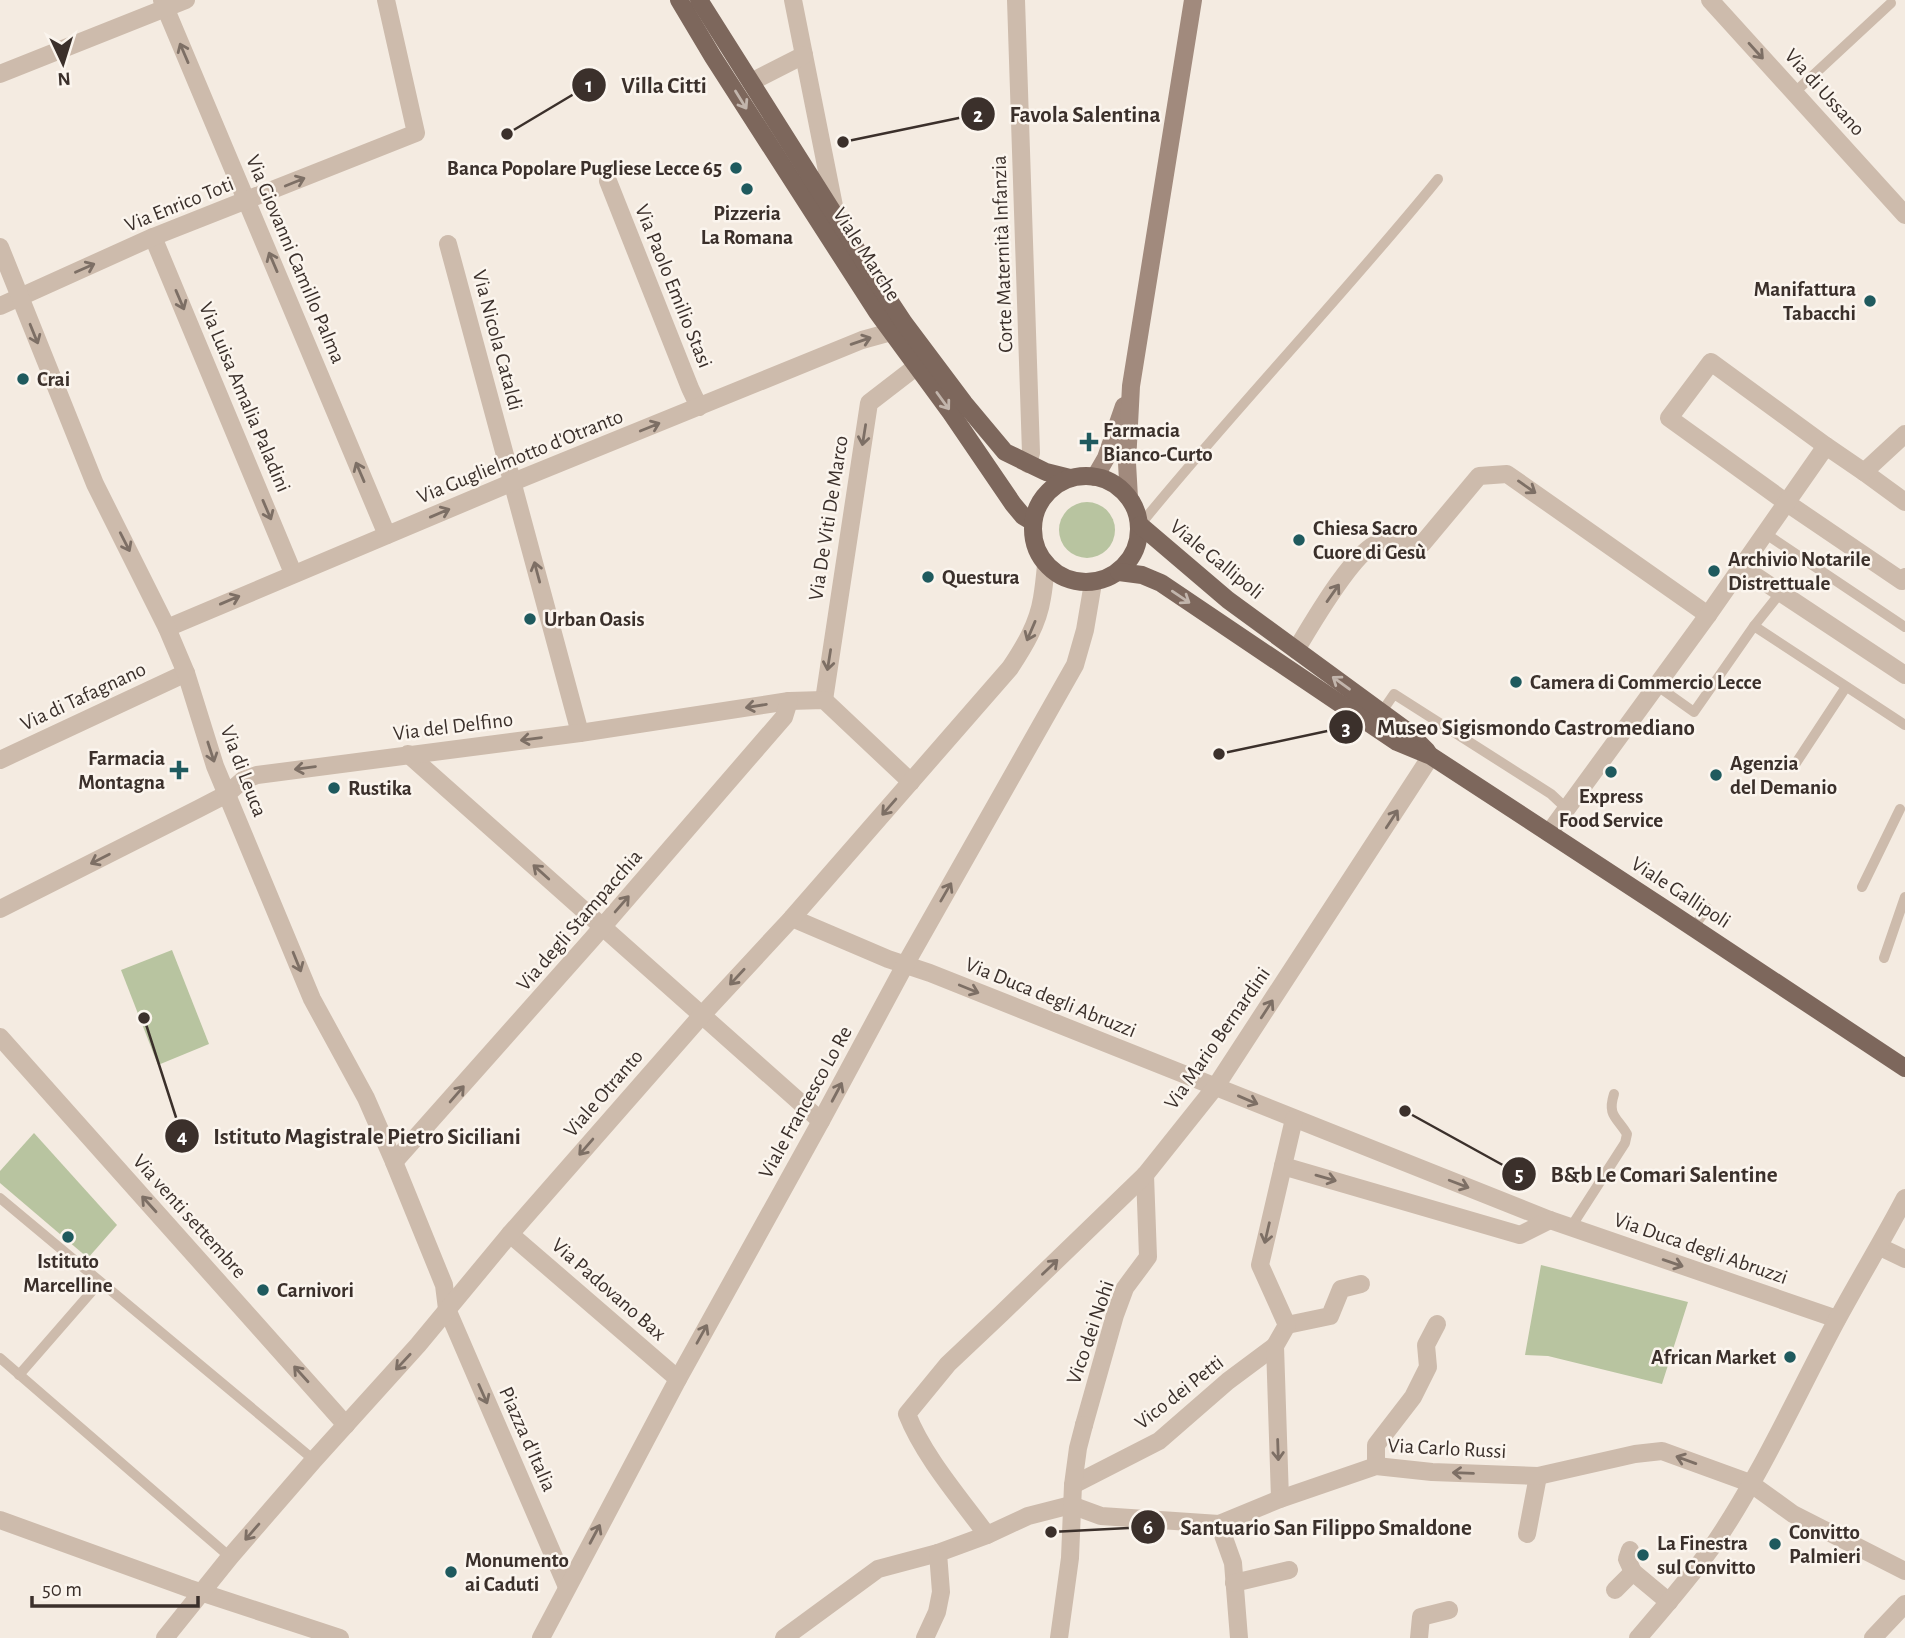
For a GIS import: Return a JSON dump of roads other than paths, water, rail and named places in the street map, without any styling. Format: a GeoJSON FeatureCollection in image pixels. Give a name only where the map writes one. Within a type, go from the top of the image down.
{"type":"FeatureCollection","features":[{"type":"Feature","properties":{"kind":"main road","name":"Viale Marche"},"geometry":{"type":"LineString","coordinates":[[679,0],[820,225],[891,331],[1013,504],[1023,516],[1033,522]]}},
{"type":"Feature","properties":{"kind":"main road","name":"Viale Marche"},"geometry":{"type":"LineString","coordinates":[[699,0],[904,323],[964,403],[1004,452],[1028,464],[1070,478]]}},
{"type":"Feature","properties":{"kind":"main road"},"geometry":{"type":"LineString","coordinates":[[1129,498],[1127,463],[1131,386],[1193,0]]}},
{"type":"Feature","properties":{"kind":"main road"},"geometry":{"type":"LineString","coordinates":[[1095,477],[1106,458],[1131,386]]}},
{"type":"Feature","properties":{"kind":"main road"},"geometry":{"type":"LineString","coordinates":[[1082,476],[1095,477],[1114,484],[1129,498],[1139,525],[1135,551],[1119,572],[1093,583],[1075,582],[1059,576],[1046,565],[1035,545],[1033,522],[1039,503],[1052,488],[1070,478],[1082,476]]}},
{"type":"Feature","properties":{"kind":"main road","name":"Viale Gallipoli"},"geometry":{"type":"LineString","coordinates":[[1139,525],[1228,600],[1407,731],[1432,756],[1905,1068]]}},
{"type":"Feature","properties":{"kind":"main road","name":"Viale Gallipoli"},"geometry":{"type":"LineString","coordinates":[[1119,572],[1142,575],[1161,583],[1396,742],[1432,756]]}},
{"type":"Feature","properties":{"kind":"street"},"geometry":{"type":"LineString","coordinates":[[0,74],[163,4],[186,0]]}},
{"type":"Feature","properties":{"kind":"street","name":"Via Enrico Toti"},"geometry":{"type":"LineString","coordinates":[[0,306],[153,237],[416,133],[386,0]]}},
{"type":"Feature","properties":{"kind":"street"},"geometry":{"type":"LineString","coordinates":[[793,0],[836,216]]}},
{"type":"Feature","properties":{"kind":"street","name":"Corte Maternità Infanzia"},"geometry":{"type":"LineString","coordinates":[[1016,0],[1031,453],[1028,464]]}},
{"type":"Feature","properties":{"kind":"street","name":"Via di Ussano"},"geometry":{"type":"LineString","coordinates":[[1710,0],[1905,215]]}},
{"type":"Feature","properties":{"kind":"street","name":"Via Giovanni Camillo Palma"},"geometry":{"type":"LineString","coordinates":[[163,4],[387,535]]}},
{"type":"Feature","properties":{"kind":"street"},"geometry":{"type":"LineString","coordinates":[[751,82],[804,55]]}},
{"type":"Feature","properties":{"kind":"street","name":"Via Paolo Emilio Stasi"},"geometry":{"type":"LineString","coordinates":[[608,181],[699,407]]}},
{"type":"Feature","properties":{"kind":"street","name":"Via Luisa Amalia Paladini"},"geometry":{"type":"LineString","coordinates":[[153,237],[293,573]]}},
{"type":"Feature","properties":{"kind":"street","name":"Via Nicola Cataldi"},"geometry":{"type":"LineString","coordinates":[[448,244],[580,733]]}},
{"type":"Feature","properties":{"kind":"street","name":"Via di Leuca"},"geometry":{"type":"LineString","coordinates":[[0,247],[95,484],[167,628],[186,673],[215,766],[312,999],[366,1098],[394,1163],[444,1285],[447,1309]]}},
{"type":"Feature","properties":{"kind":"street","name":"Via Guglielmotto d'Otranto"},"geometry":{"type":"LineString","coordinates":[[167,628],[513,482],[852,344],[891,331]]}},
{"type":"Feature","properties":{"kind":"street"},"geometry":{"type":"LineString","coordinates":[[1905,502],[1711,362],[1669,418],[1902,581],[1905,577]]}},
{"type":"Feature","properties":{"kind":"street","name":"Via De Viti De Marco"},"geometry":{"type":"LineString","coordinates":[[824,700],[869,403],[917,366]]}},
{"type":"Feature","properties":{"kind":"street"},"geometry":{"type":"LineString","coordinates":[[1864,472],[1905,434]]}},
{"type":"Feature","properties":{"kind":"street"},"geometry":{"type":"LineString","coordinates":[[1549,833],[1766,534],[1826,446]]}},
{"type":"Feature","properties":{"kind":"street"},"geometry":{"type":"LineString","coordinates":[[1296,650],[1358,556],[1377,544],[1423,542],[1479,476],[1507,474],[1707,615]]}},
{"type":"Feature","properties":{"kind":"street","name":"Viale Otranto"},"geometry":{"type":"LineString","coordinates":[[165,1638],[230,1557],[418,1345],[510,1234],[702,1015],[792,918],[1010,668],[1034,627],[1042,600],[1046,565]]}},
{"type":"Feature","properties":{"kind":"street"},"geometry":{"type":"LineString","coordinates":[[1742,567],[1905,675]]}},
{"type":"Feature","properties":{"kind":"street","name":"Viale Francesco Lo Re"},"geometry":{"type":"LineString","coordinates":[[541,1638],[678,1379],[905,965],[1075,665],[1085,630],[1093,583]]}},
{"type":"Feature","properties":{"kind":"street","name":"Via di Tafagnano"},"geometry":{"type":"LineString","coordinates":[[0,760],[186,673]]}},
{"type":"Feature","properties":{"kind":"street"},"geometry":{"type":"LineString","coordinates":[[824,700],[911,782]]}},
{"type":"Feature","properties":{"kind":"street","name":"Via del Delfino"},"geometry":{"type":"LineString","coordinates":[[0,909],[227,794],[243,780],[257,775],[580,733],[789,701],[824,700]]}},
{"type":"Feature","properties":{"kind":"street","name":"Via degli Stampacchia"},"geometry":{"type":"LineString","coordinates":[[394,1163],[784,717],[789,701]]}},
{"type":"Feature","properties":{"kind":"street"},"geometry":{"type":"LineString","coordinates":[[408,754],[821,1121]]}},
{"type":"Feature","properties":{"kind":"street","name":"Via Mario Bernardini"},"geometry":{"type":"LineString","coordinates":[[987,1535],[943,1475],[907,1414],[948,1364],[1144,1175],[1216,1086],[1432,756]]}},
{"type":"Feature","properties":{"kind":"street","name":"Via Duca degli Abruzzi"},"geometry":{"type":"LineString","coordinates":[[792,918],[1550,1220],[1837,1320]]}},
{"type":"Feature","properties":{"kind":"street","name":"Via venti settembre"},"geometry":{"type":"LineString","coordinates":[[0,1037],[346,1425]]}},
{"type":"Feature","properties":{"kind":"street"},"geometry":{"type":"LineString","coordinates":[[1287,1325],[1259,1265],[1294,1119]]}},
{"type":"Feature","properties":{"kind":"street"},"geometry":{"type":"LineString","coordinates":[[1283,1166],[1520,1235],[1550,1220]]}},
{"type":"Feature","properties":{"kind":"street","name":"Vico dei Nohi"},"geometry":{"type":"LineString","coordinates":[[1059,1638],[1070,1558],[1073,1485],[1078,1448],[1115,1315],[1125,1288],[1148,1257],[1144,1175]]}},
{"type":"Feature","properties":{"kind":"street"},"geometry":{"type":"LineString","coordinates":[[1638,1638],[1712,1547],[1750,1483],[1905,1198]]}},
{"type":"Feature","properties":{"kind":"street","name":"Via Padovano Bax"},"geometry":{"type":"LineString","coordinates":[[510,1234],[678,1379]]}},
{"type":"Feature","properties":{"kind":"street"},"geometry":{"type":"LineString","coordinates":[[1880,1247],[1905,1259]]}},
{"type":"Feature","properties":{"kind":"street"},"geometry":{"type":"LineString","coordinates":[[1280,1499],[1275,1346],[1287,1325],[1329,1316],[1341,1289],[1361,1284]]}},
{"type":"Feature","properties":{"kind":"street","name":"Piazza d'Italia"},"geometry":{"type":"LineString","coordinates":[[447,1309],[567,1587]]}},
{"type":"Feature","properties":{"kind":"street"},"geometry":{"type":"LineString","coordinates":[[1376,1466],[1376,1445],[1413,1397],[1427,1367],[1426,1345],[1437,1324]]}},
{"type":"Feature","properties":{"kind":"street","name":"Vico dei Petti"},"geometry":{"type":"LineString","coordinates":[[1073,1485],[1159,1441],[1228,1381],[1275,1346]]}},
{"type":"Feature","properties":{"kind":"street","name":"Via Carlo Russi"},"geometry":{"type":"LineString","coordinates":[[1072,1512],[1219,1524],[1280,1499],[1376,1466],[1432,1472],[1538,1476],[1635,1454],[1662,1451],[1750,1483],[1793,1514],[1905,1571]]}},
{"type":"Feature","properties":{"kind":"street"},"geometry":{"type":"LineString","coordinates":[[1527,1534],[1538,1476]]}},
{"type":"Feature","properties":{"kind":"street"},"geometry":{"type":"LineString","coordinates":[[784,1638],[878,1569],[938,1553],[1028,1516],[1072,1512]]}},
{"type":"Feature","properties":{"kind":"street"},"geometry":{"type":"LineString","coordinates":[[0,1520],[201,1592],[340,1638]]}},
{"type":"Feature","properties":{"kind":"street"},"geometry":{"type":"LineString","coordinates":[[1219,1524],[1233,1563],[1239,1638]]}},
{"type":"Feature","properties":{"kind":"street"},"geometry":{"type":"LineString","coordinates":[[1630,1550],[1627,1559],[1633,1572],[1669,1602]]}},
{"type":"Feature","properties":{"kind":"street"},"geometry":{"type":"LineString","coordinates":[[925,1638],[937,1612],[941,1592],[938,1553]]}},
{"type":"Feature","properties":{"kind":"street"},"geometry":{"type":"LineString","coordinates":[[1234,1583],[1289,1570]]}},
{"type":"Feature","properties":{"kind":"street"},"geometry":{"type":"LineString","coordinates":[[1615,1590],[1633,1572]]}},
{"type":"Feature","properties":{"kind":"street"},"geometry":{"type":"LineString","coordinates":[[1873,1638],[1905,1604]]}},
{"type":"Feature","properties":{"kind":"street"},"geometry":{"type":"LineString","coordinates":[[1419,1638],[1420,1617],[1449,1610]]}},
{"type":"Feature","properties":{"kind":"lane"},"geometry":{"type":"LineString","coordinates":[[1794,93],[1891,3]]}},
{"type":"Feature","properties":{"kind":"lane"},"geometry":{"type":"LineString","coordinates":[[1139,525],[1438,179]]}},
{"type":"Feature","properties":{"kind":"lane"},"geometry":{"type":"LineString","coordinates":[[1766,534],[1905,627]]}},
{"type":"Feature","properties":{"kind":"lane"},"geometry":{"type":"LineString","coordinates":[[1656,685],[1693,712],[1781,592]]}},
{"type":"Feature","properties":{"kind":"lane"},"geometry":{"type":"LineString","coordinates":[[1754,626],[1905,726]]}},
{"type":"Feature","properties":{"kind":"lane"},"geometry":{"type":"LineString","coordinates":[[1794,766],[1846,687]]}},
{"type":"Feature","properties":{"kind":"lane"},"geometry":{"type":"LineString","coordinates":[[1381,713],[1394,694],[1551,794],[1566,808]]}},
{"type":"Feature","properties":{"kind":"lane"},"geometry":{"type":"LineString","coordinates":[[1862,887],[1900,809]]}},
{"type":"Feature","properties":{"kind":"lane"},"geometry":{"type":"LineString","coordinates":[[1884,958],[1905,897]]}},
{"type":"Feature","properties":{"kind":"lane"},"geometry":{"type":"LineString","coordinates":[[1694,928],[1707,908]]}},
{"type":"Feature","properties":{"kind":"lane"},"geometry":{"type":"LineString","coordinates":[[1571,1227],[1625,1143],[1627,1134],[1613,1116],[1611,1104],[1614,1094]]}},
{"type":"Feature","properties":{"kind":"lane"},"geometry":{"type":"LineString","coordinates":[[0,1198],[314,1460]]}},
{"type":"Feature","properties":{"kind":"lane"},"geometry":{"type":"LineString","coordinates":[[19,1375],[100,1282]]}},
{"type":"Feature","properties":{"kind":"lane"},"geometry":{"type":"LineString","coordinates":[[0,1358],[230,1557]]}},
{"type":"Feature","properties":{"kind":"place","name":"Villa Citti"},"geometry":{"type":"Point","coordinates":[507,134]}},
{"type":"Feature","properties":{"kind":"place","name":"Favola Salentina"},"geometry":{"type":"Point","coordinates":[843,142]}},
{"type":"Feature","properties":{"kind":"place","name":"Banca Popolare Pugliese Lecce 65"},"geometry":{"type":"Point","coordinates":[736,168]}},
{"type":"Feature","properties":{"kind":"place","name":"Pizzeria La Romana"},"geometry":{"type":"Point","coordinates":[747,189]}},
{"type":"Feature","properties":{"kind":"place","name":"Manifattura Tabacchi"},"geometry":{"type":"Point","coordinates":[1870,301]}},
{"type":"Feature","properties":{"kind":"place","name":"Crai"},"geometry":{"type":"Point","coordinates":[23,379]}},
{"type":"Feature","properties":{"kind":"place","name":"Farmacia Bianco-Curto"},"geometry":{"type":"Point","coordinates":[1089,442]}},
{"type":"Feature","properties":{"kind":"place","name":"Chiesa Sacro Cuore di Gesù"},"geometry":{"type":"Point","coordinates":[1299,540]}},
{"type":"Feature","properties":{"kind":"place","name":"Archivio Notarile Distrettuale"},"geometry":{"type":"Point","coordinates":[1714,571]}},
{"type":"Feature","properties":{"kind":"place","name":"Questura"},"geometry":{"type":"Point","coordinates":[928,577]}},
{"type":"Feature","properties":{"kind":"place","name":"Urban Oasis"},"geometry":{"type":"Point","coordinates":[530,619]}},
{"type":"Feature","properties":{"kind":"place","name":"Camera di Commercio Lecce"},"geometry":{"type":"Point","coordinates":[1516,682]}},
{"type":"Feature","properties":{"kind":"place","name":"Museo Sigismondo Castromediano"},"geometry":{"type":"Point","coordinates":[1219,754]}},
{"type":"Feature","properties":{"kind":"place","name":"Farmacia Montagna"},"geometry":{"type":"Point","coordinates":[179,770]}},
{"type":"Feature","properties":{"kind":"place","name":"Express Food Service"},"geometry":{"type":"Point","coordinates":[1611,772]}},
{"type":"Feature","properties":{"kind":"place","name":"Agenzia del Demanio"},"geometry":{"type":"Point","coordinates":[1716,775]}},
{"type":"Feature","properties":{"kind":"place","name":"Rustika"},"geometry":{"type":"Point","coordinates":[334,788]}},
{"type":"Feature","properties":{"kind":"place","name":"Istituto Magistrale Pietro Siciliani"},"geometry":{"type":"Point","coordinates":[144,1018]}},
{"type":"Feature","properties":{"kind":"place","name":"B&b Le Comari Salentine"},"geometry":{"type":"Point","coordinates":[1405,1111]}},
{"type":"Feature","properties":{"kind":"place","name":"Istituto Marcelline"},"geometry":{"type":"Point","coordinates":[68,1237]}},
{"type":"Feature","properties":{"kind":"place","name":"Carnivori"},"geometry":{"type":"Point","coordinates":[263,1290]}},
{"type":"Feature","properties":{"kind":"place","name":"African Market"},"geometry":{"type":"Point","coordinates":[1790,1357]}},
{"type":"Feature","properties":{"kind":"place","name":"Santuario San Filippo Smaldone"},"geometry":{"type":"Point","coordinates":[1051,1532]}},
{"type":"Feature","properties":{"kind":"place","name":"Convitto Palmieri"},"geometry":{"type":"Point","coordinates":[1775,1544]}},
{"type":"Feature","properties":{"kind":"place","name":"La Finestra sul Convitto"},"geometry":{"type":"Point","coordinates":[1643,1555]}},
{"type":"Feature","properties":{"kind":"place","name":"Monumento ai Caduti"},"geometry":{"type":"Point","coordinates":[451,1572]}}]}
